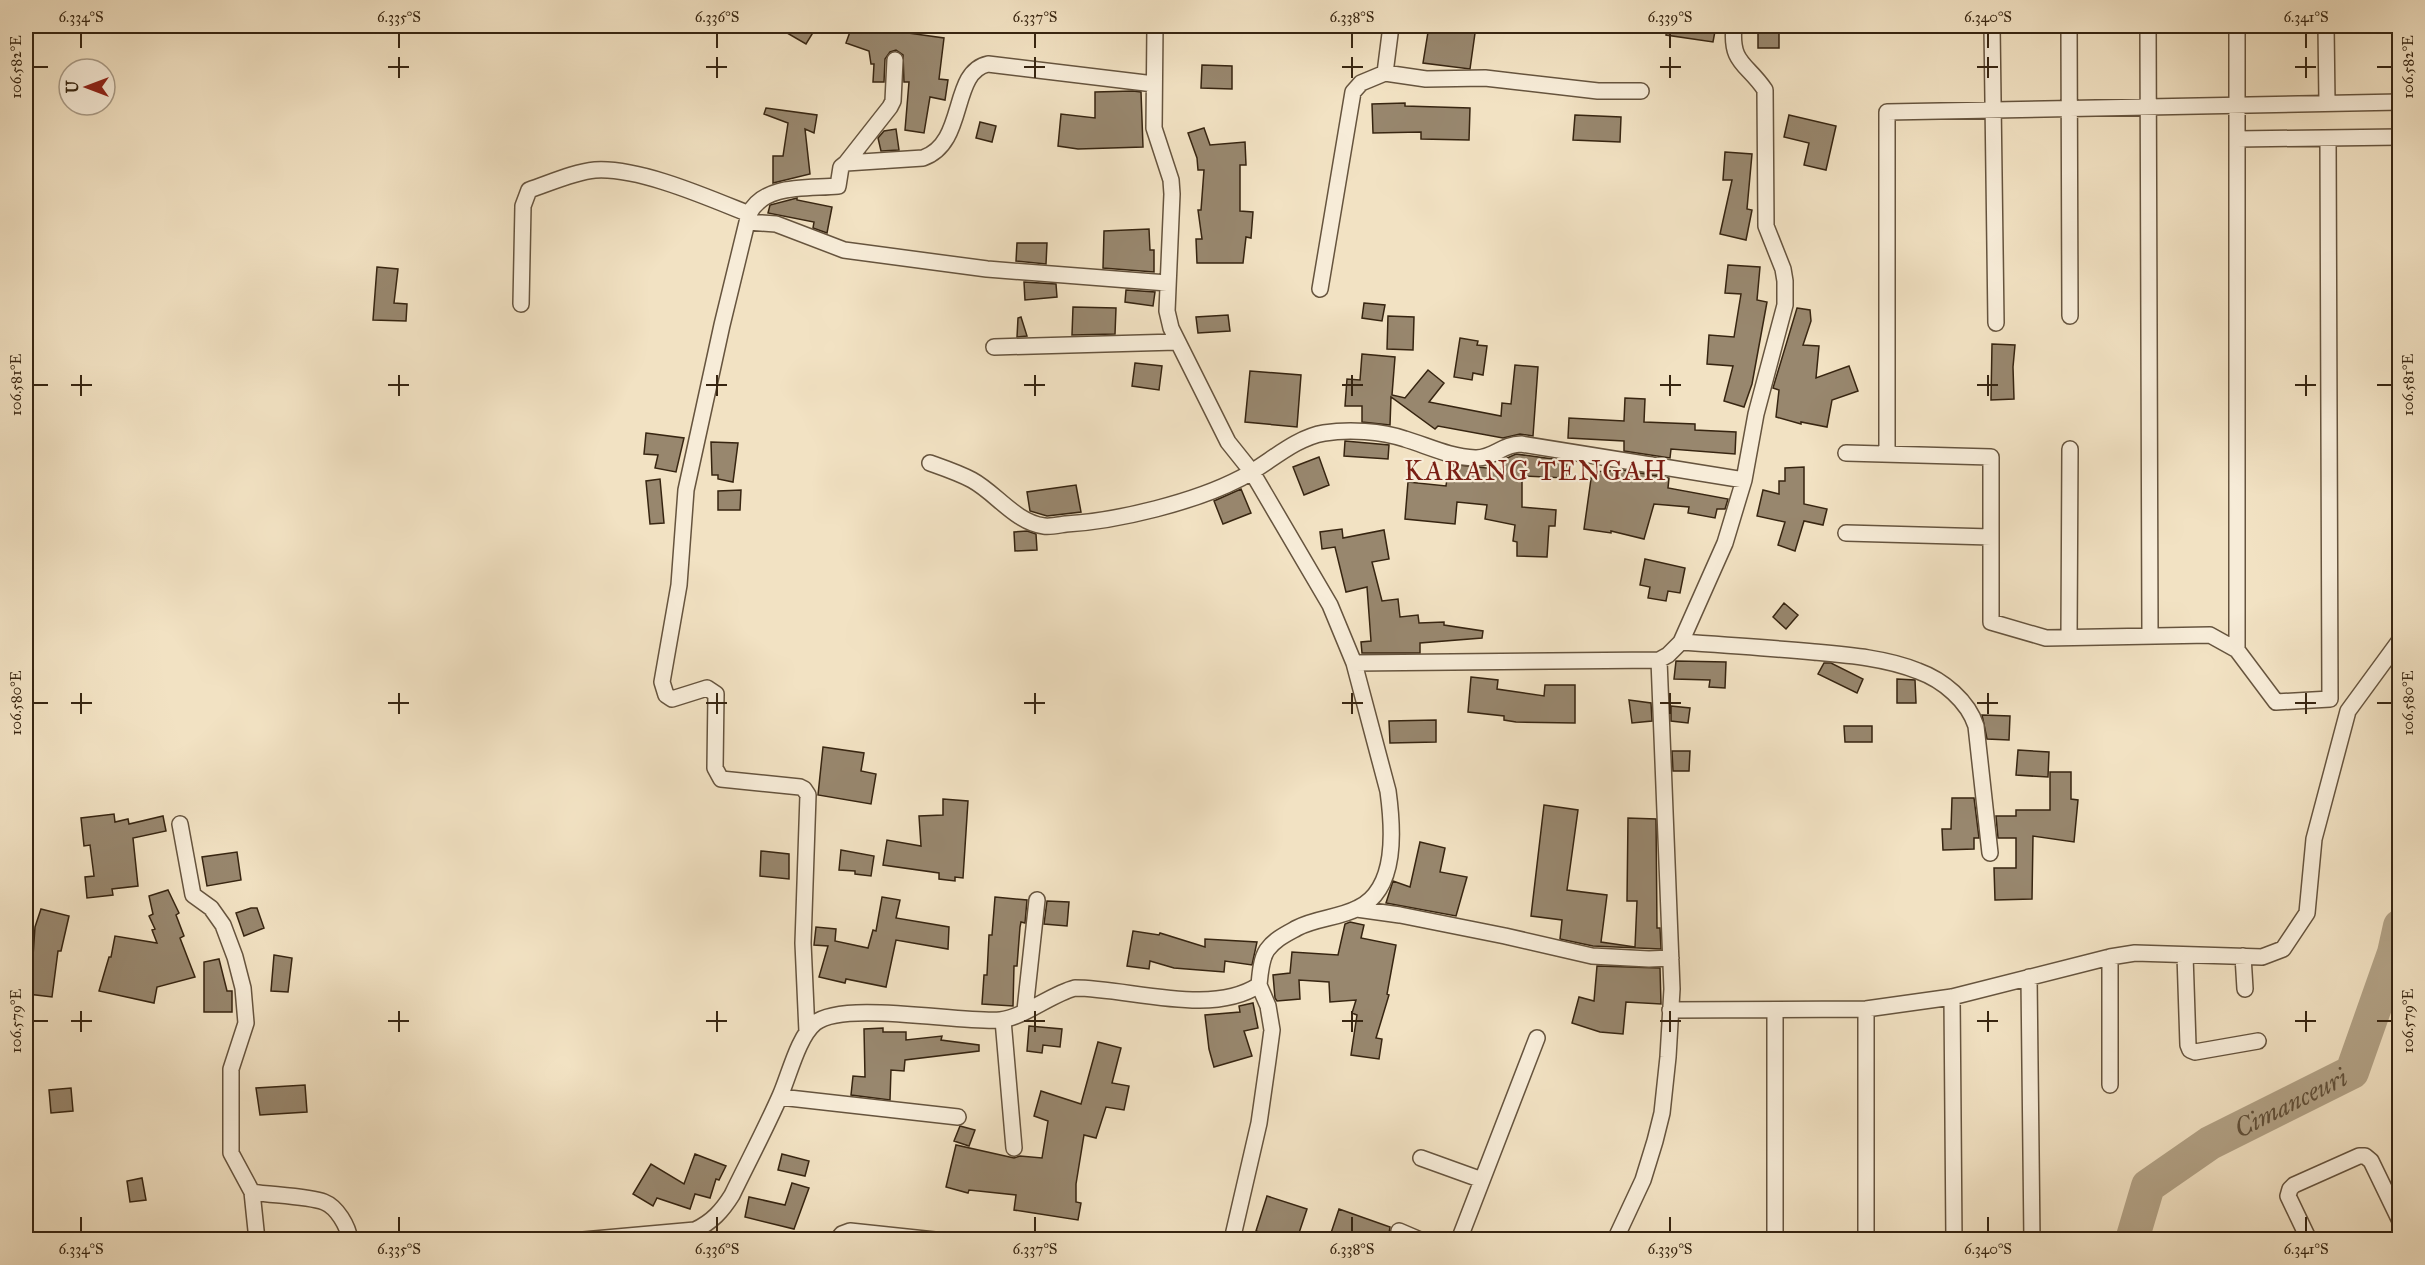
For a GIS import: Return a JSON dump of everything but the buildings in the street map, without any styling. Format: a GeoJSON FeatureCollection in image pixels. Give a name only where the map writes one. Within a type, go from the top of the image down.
{"type":"FeatureCollection","features":[{"type":"Feature","properties":{"kind":"street"},"geometry":{"type":"LineString","coordinates":[[1155,26],[1154,128],[1172,194],[1167,311],[1176,342],[1228,442],[1252,472],[1330,605],[1354,663],[1388,791],[1392,839],[1386,872],[1378,891],[1369,901],[1357,909],[1305,923],[1280,936],[1266,950],[1258,985],[1268,1006],[1272,1030],[1260,1123],[1232,1239]]}},
{"type":"Feature","properties":{"kind":"street"},"geometry":{"type":"LineString","coordinates":[[1385,73],[1391,26]]}},
{"type":"Feature","properties":{"kind":"street"},"geometry":{"type":"LineString","coordinates":[[1354,663],[1659,660],[1668,656],[1681,642],[1725,543],[1744,480],[1756,414],[1786,295],[1782,269],[1766,226],[1765,90],[1737,59],[1734,48],[1734,26]]}},
{"type":"Feature","properties":{"kind":"street"},"geometry":{"type":"LineString","coordinates":[[1992,26],[1996,323]]}},
{"type":"Feature","properties":{"kind":"street"},"geometry":{"type":"LineString","coordinates":[[2069,26],[2070,316]]}},
{"type":"Feature","properties":{"kind":"street"},"geometry":{"type":"LineString","coordinates":[[2148,26],[2151,636]]}},
{"type":"Feature","properties":{"kind":"street"},"geometry":{"type":"LineString","coordinates":[[2237,26],[2237,650]]}},
{"type":"Feature","properties":{"kind":"street"},"geometry":{"type":"LineString","coordinates":[[2326,26],[2327,103]]}},
{"type":"Feature","properties":{"kind":"street"},"geometry":{"type":"LineString","coordinates":[[807,1032],[803,943],[808,795],[800,787],[721,779],[716,768],[718,698],[716,694],[707,688],[672,699],[666,695],[662,681],[679,585],[686,490],[722,326],[749,218],[759,200],[765,196],[796,189],[838,186],[837,178],[841,167],[893,101],[895,60]]}},
{"type":"Feature","properties":{"kind":"street"},"geometry":{"type":"LineString","coordinates":[[846,163],[923,158],[932,155],[946,140],[966,83],[971,73],[980,66],[988,64],[1154,84]]}},
{"type":"Feature","properties":{"kind":"street"},"geometry":{"type":"LineString","coordinates":[[1320,289],[1353,92],[1362,83],[1385,73],[1426,79],[1485,78],[1598,92],[1641,91]]}},
{"type":"Feature","properties":{"kind":"street"},"geometry":{"type":"LineString","coordinates":[[1887,454],[1887,112],[2400,102]]}},
{"type":"Feature","properties":{"kind":"street"},"geometry":{"type":"LineString","coordinates":[[2237,140],[2400,137]]}},
{"type":"Feature","properties":{"kind":"street"},"geometry":{"type":"LineString","coordinates":[[1846,453],[1991,457],[1991,622],[2046,638],[2210,635],[2237,650],[2276,702],[2330,699],[2328,138]]}},
{"type":"Feature","properties":{"kind":"street"},"geometry":{"type":"LineString","coordinates":[[521,304],[523,206],[529,190],[595,170],[618,172],[690,190],[749,218],[776,224],[844,250],[987,270],[1167,282]]}},
{"type":"Feature","properties":{"kind":"street"},"geometry":{"type":"LineString","coordinates":[[994,347],[1176,342]]}},
{"type":"Feature","properties":{"kind":"street"},"geometry":{"type":"LineString","coordinates":[[930,463],[973,480],[1010,510],[1043,526],[1082,523],[1168,504],[1218,488],[1252,472],[1298,443],[1322,434],[1341,432],[1373,433],[1403,438],[1437,451],[1476,458],[1486,457],[1510,444],[1521,444],[1744,480]]}},
{"type":"Feature","properties":{"kind":"street"},"geometry":{"type":"LineString","coordinates":[[2069,637],[2070,449]]}},
{"type":"Feature","properties":{"kind":"street"},"geometry":{"type":"LineString","coordinates":[[1846,533],[1991,537]]}},
{"type":"Feature","properties":{"kind":"street"},"geometry":{"type":"LineString","coordinates":[[1670,1010],[1866,1009],[1952,997],[2110,957],[2135,953],[2262,957],[2283,949],[2307,913],[2314,839],[2348,711],[2400,640]]}},
{"type":"Feature","properties":{"kind":"street"},"geometry":{"type":"LineString","coordinates":[[1681,642],[1851,656],[1920,671],[1944,686],[1966,705],[1976,726],[1990,853]]}},
{"type":"Feature","properties":{"kind":"street"},"geometry":{"type":"LineString","coordinates":[[1615,1239],[1643,1180],[1660,1122],[1668,1057],[1671,958],[1659,660]]}},
{"type":"Feature","properties":{"kind":"street"},"geometry":{"type":"LineString","coordinates":[[180,824],[193,895],[211,908],[223,925],[243,988],[246,1023],[231,1069],[231,1153],[252,1192],[257,1239]]}},
{"type":"Feature","properties":{"kind":"street"},"geometry":{"type":"LineString","coordinates":[[1025,1010],[1037,900]]}},
{"type":"Feature","properties":{"kind":"street"},"geometry":{"type":"LineString","coordinates":[[1357,909],[1400,915],[1592,956],[1629,959],[1671,958]]}},
{"type":"Feature","properties":{"kind":"street"},"geometry":{"type":"LineString","coordinates":[[2185,955],[2190,1050],[2195,1052],[2258,1041]]}},
{"type":"Feature","properties":{"kind":"street"},"geometry":{"type":"LineString","coordinates":[[2243,956],[2245,989]]}},
{"type":"Feature","properties":{"kind":"street"},"geometry":{"type":"LineString","coordinates":[[2110,957],[2110,1085]]}},
{"type":"Feature","properties":{"kind":"street"},"geometry":{"type":"LineString","coordinates":[[2029,977],[2031,1239]]}},
{"type":"Feature","properties":{"kind":"street"},"geometry":{"type":"LineString","coordinates":[[583,1239],[695,1230],[709,1223],[723,1209],[732,1195],[780,1097],[807,1032],[817,1021],[829,1016],[848,1014],[1003,1020],[1062,991],[1075,988],[1196,1000],[1236,995],[1250,991],[1258,985]]}},
{"type":"Feature","properties":{"kind":"street"},"geometry":{"type":"LineString","coordinates":[[1952,997],[1954,1239]]}},
{"type":"Feature","properties":{"kind":"street"},"geometry":{"type":"LineString","coordinates":[[1866,1009],[1866,1239]]}},
{"type":"Feature","properties":{"kind":"street"},"geometry":{"type":"LineString","coordinates":[[1774,1010],[1775,1239]]}},
{"type":"Feature","properties":{"kind":"street"},"geometry":{"type":"LineString","coordinates":[[1003,1020],[1014,1148]]}},
{"type":"Feature","properties":{"kind":"street"},"geometry":{"type":"LineString","coordinates":[[1458,1239],[1537,1038]]}},
{"type":"Feature","properties":{"kind":"street"},"geometry":{"type":"LineString","coordinates":[[780,1097],[958,1117]]}},
{"type":"Feature","properties":{"kind":"street"},"geometry":{"type":"LineString","coordinates":[[2309,1239],[2288,1196],[2290,1189],[2359,1156],[2365,1156],[2371,1161],[2400,1221]]}},
{"type":"Feature","properties":{"kind":"street"},"geometry":{"type":"LineString","coordinates":[[1421,1158],[1482,1180]]}},
{"type":"Feature","properties":{"kind":"street"},"geometry":{"type":"LineString","coordinates":[[252,1192],[324,1202],[339,1213],[349,1232],[350,1239]]}},
{"type":"Feature","properties":{"kind":"street"},"geometry":{"type":"LineString","coordinates":[[837,1239],[850,1231],[935,1239]]}},
{"type":"Feature","properties":{"kind":"street"},"geometry":{"type":"LineString","coordinates":[[1399,1231],[1420,1239]]}},
{"type":"Feature","properties":{"kind":"waterway","name":"Cimanceuri"},"geometry":{"type":"LineString","coordinates":[[2132,1240],[2148,1186],[2210,1143],[2352,1072],[2394,953],[2400,926]]}},
{"type":"Feature","properties":{"kind":"district","name":"KARANG TENGAH"},"geometry":{"type":"Point","coordinates":[1536,471]}}]}
